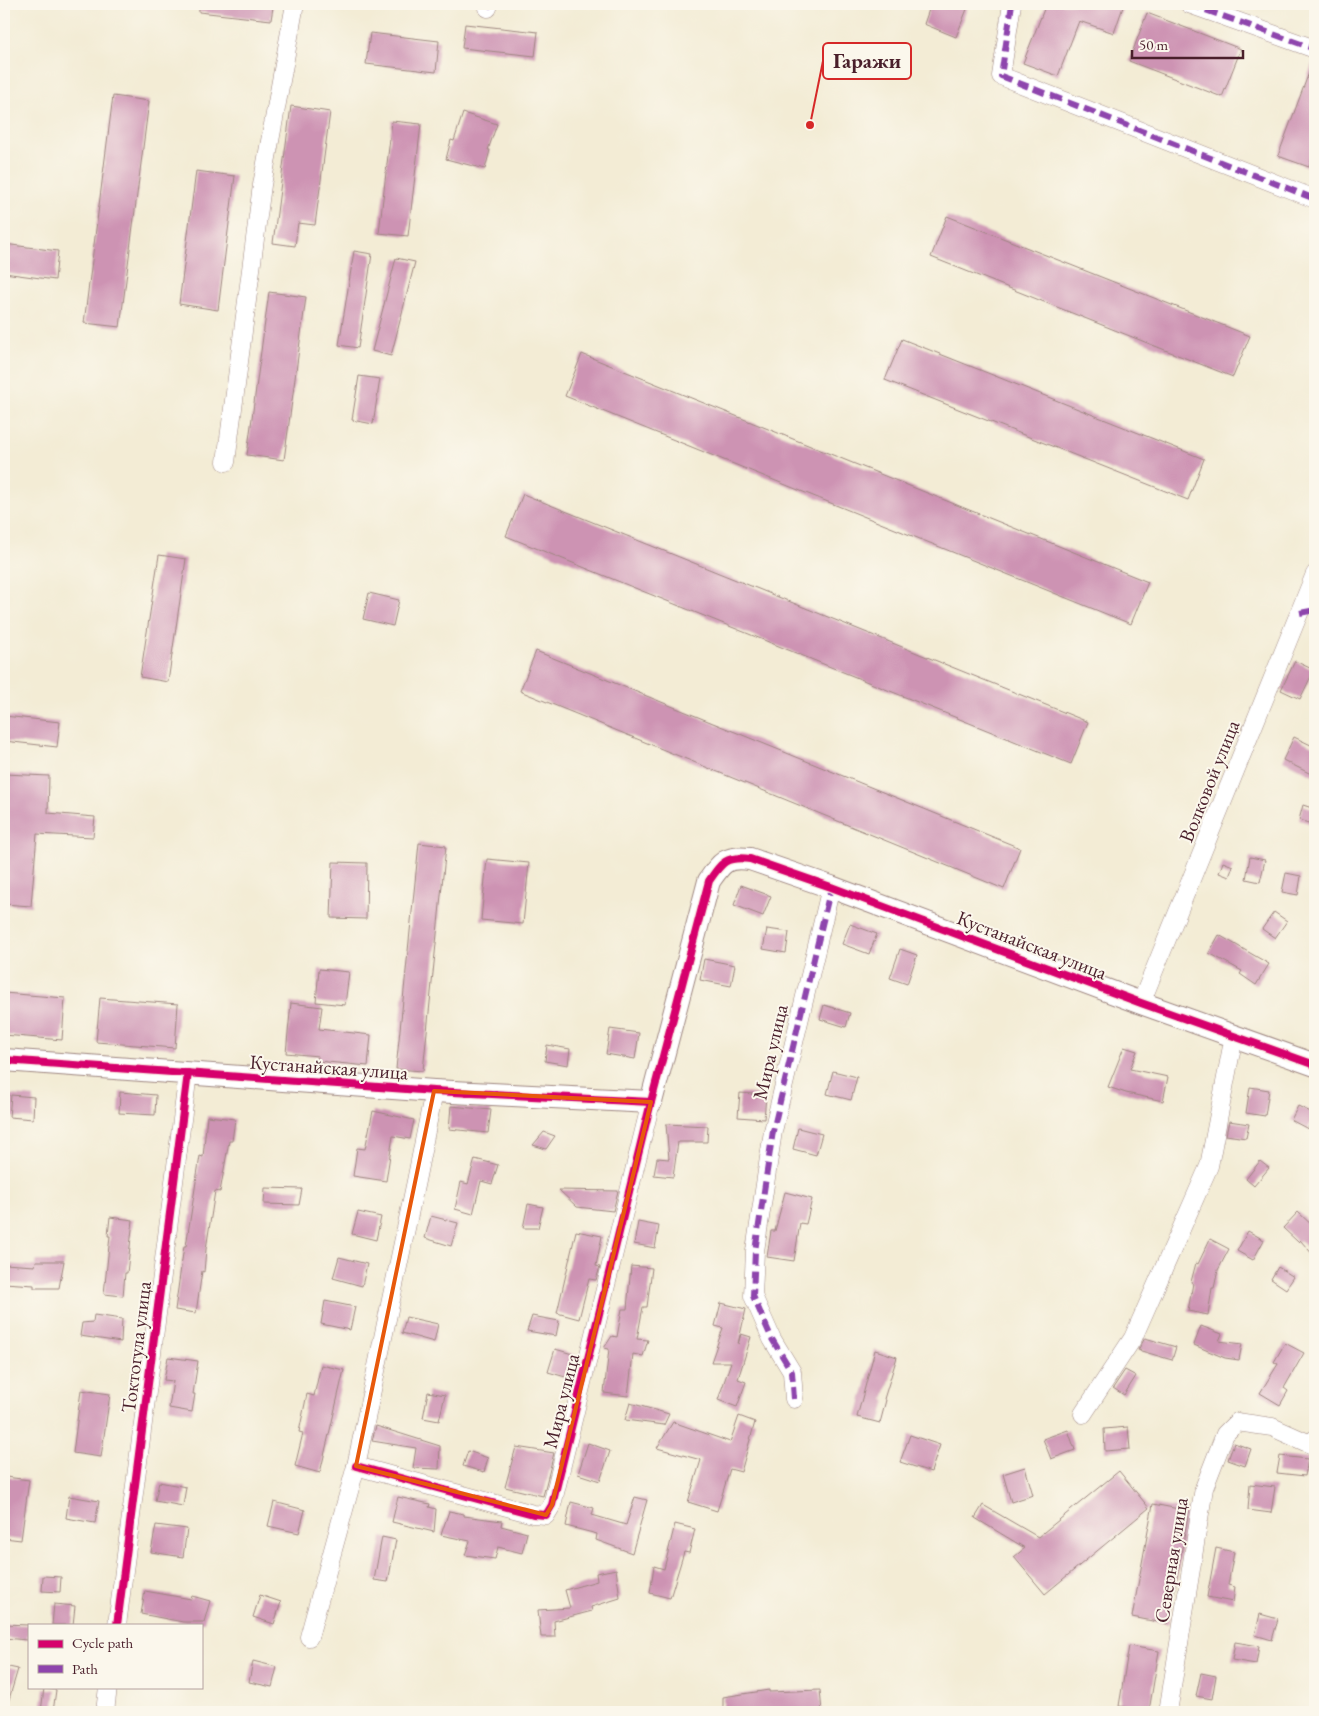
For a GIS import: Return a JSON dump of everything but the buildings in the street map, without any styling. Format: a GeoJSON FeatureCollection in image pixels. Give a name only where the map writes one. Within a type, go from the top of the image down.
{"type":"FeatureCollection","features":[{"type":"Feature","properties":{"kind":"street"},"geometry":{"type":"LineString","coordinates":[[226,462],[262,185],[295,4]]}},
{"type":"Feature","properties":{"kind":"street"},"geometry":{"type":"LineString","coordinates":[[1012,4],[1002,76],[1315,199]]}},
{"type":"Feature","properties":{"kind":"street"},"geometry":{"type":"LineString","coordinates":[[1190,4],[1315,49]]}},
{"type":"Feature","properties":{"kind":"street","name":"Волковой улица"},"geometry":{"type":"LineString","coordinates":[[1141,1003],[1308,611],[1315,574]]}},
{"type":"Feature","properties":{"kind":"street","name":"Кустанайская улица"},"geometry":{"type":"LineString","coordinates":[[4,1060],[434,1091],[651,1102],[709,881],[720,864],[737,858],[750,859],[831,887],[1141,1003],[1315,1065]]}},
{"type":"Feature","properties":{"kind":"street","name":"Мира улица"},"geometry":{"type":"LineString","coordinates":[[794,1399],[792,1372],[772,1339],[753,1296],[755,1251],[773,1130],[831,887]]}},
{"type":"Feature","properties":{"kind":"street"},"geometry":{"type":"LineString","coordinates":[[1083,1414],[1133,1338],[1209,1166],[1234,1036]]}},
{"type":"Feature","properties":{"kind":"street","name":"Токтогула улица"},"geometry":{"type":"LineString","coordinates":[[117,1624],[188,1073]]}},
{"type":"Feature","properties":{"kind":"street"},"geometry":{"type":"LineString","coordinates":[[309,1637],[356,1466],[434,1091]]}},
{"type":"Feature","properties":{"kind":"street","name":"Мира улица"},"geometry":{"type":"LineString","coordinates":[[356,1466],[534,1514],[546,1514],[552,1504],[651,1102]]}},
{"type":"Feature","properties":{"kind":"street","name":"Северная улица"},"geometry":{"type":"LineString","coordinates":[[1168,1712],[1204,1488],[1225,1434],[1237,1422],[1272,1427],[1310,1444],[1315,1439]]}},
{"type":"Feature","properties":{"kind":"street"},"geometry":{"type":"LineString","coordinates":[[105,1712],[108,1688]]}},
{"type":"Feature","properties":{"kind":"highlighted area"},"geometry":{"type":"Polygon","coordinates":[[[434,1091],[651,1102],[552,1505],[546,1515],[356,1466],[434,1091]]]}},
{"type":"Feature","properties":{"kind":"marked path"},"geometry":{"type":"LineString","coordinates":[[488,8],[489,4]]}},
{"type":"Feature","properties":{"kind":"marked path"},"geometry":{"type":"LineString","coordinates":[[1012,4],[1001,76],[1315,199]]}},
{"type":"Feature","properties":{"kind":"marked path"},"geometry":{"type":"LineString","coordinates":[[1189,4],[1315,49]]}},
{"type":"Feature","properties":{"kind":"marked path"},"geometry":{"type":"LineString","coordinates":[[1300,613],[1315,610]]}},
{"type":"Feature","properties":{"kind":"marked path"},"geometry":{"type":"LineString","coordinates":[[794,1399],[792,1372],[772,1339],[753,1296],[755,1251],[773,1131],[831,887]]}},
{"type":"Feature","properties":{"kind":"cycle path"},"geometry":{"type":"LineString","coordinates":[[356,1466],[533,1514],[546,1515],[552,1505],[651,1102],[709,881],[725,862],[735,858],[750,859],[1315,1065]]}},
{"type":"Feature","properties":{"kind":"cycle path"},"geometry":{"type":"LineString","coordinates":[[4,1060],[434,1091],[651,1102]]}},
{"type":"Feature","properties":{"kind":"cycle path"},"geometry":{"type":"LineString","coordinates":[[117,1624],[188,1073]]}},
{"type":"Feature","properties":{"kind":"place","name":"Гаражи"},"geometry":{"type":"Point","coordinates":[810,125]}}]}
